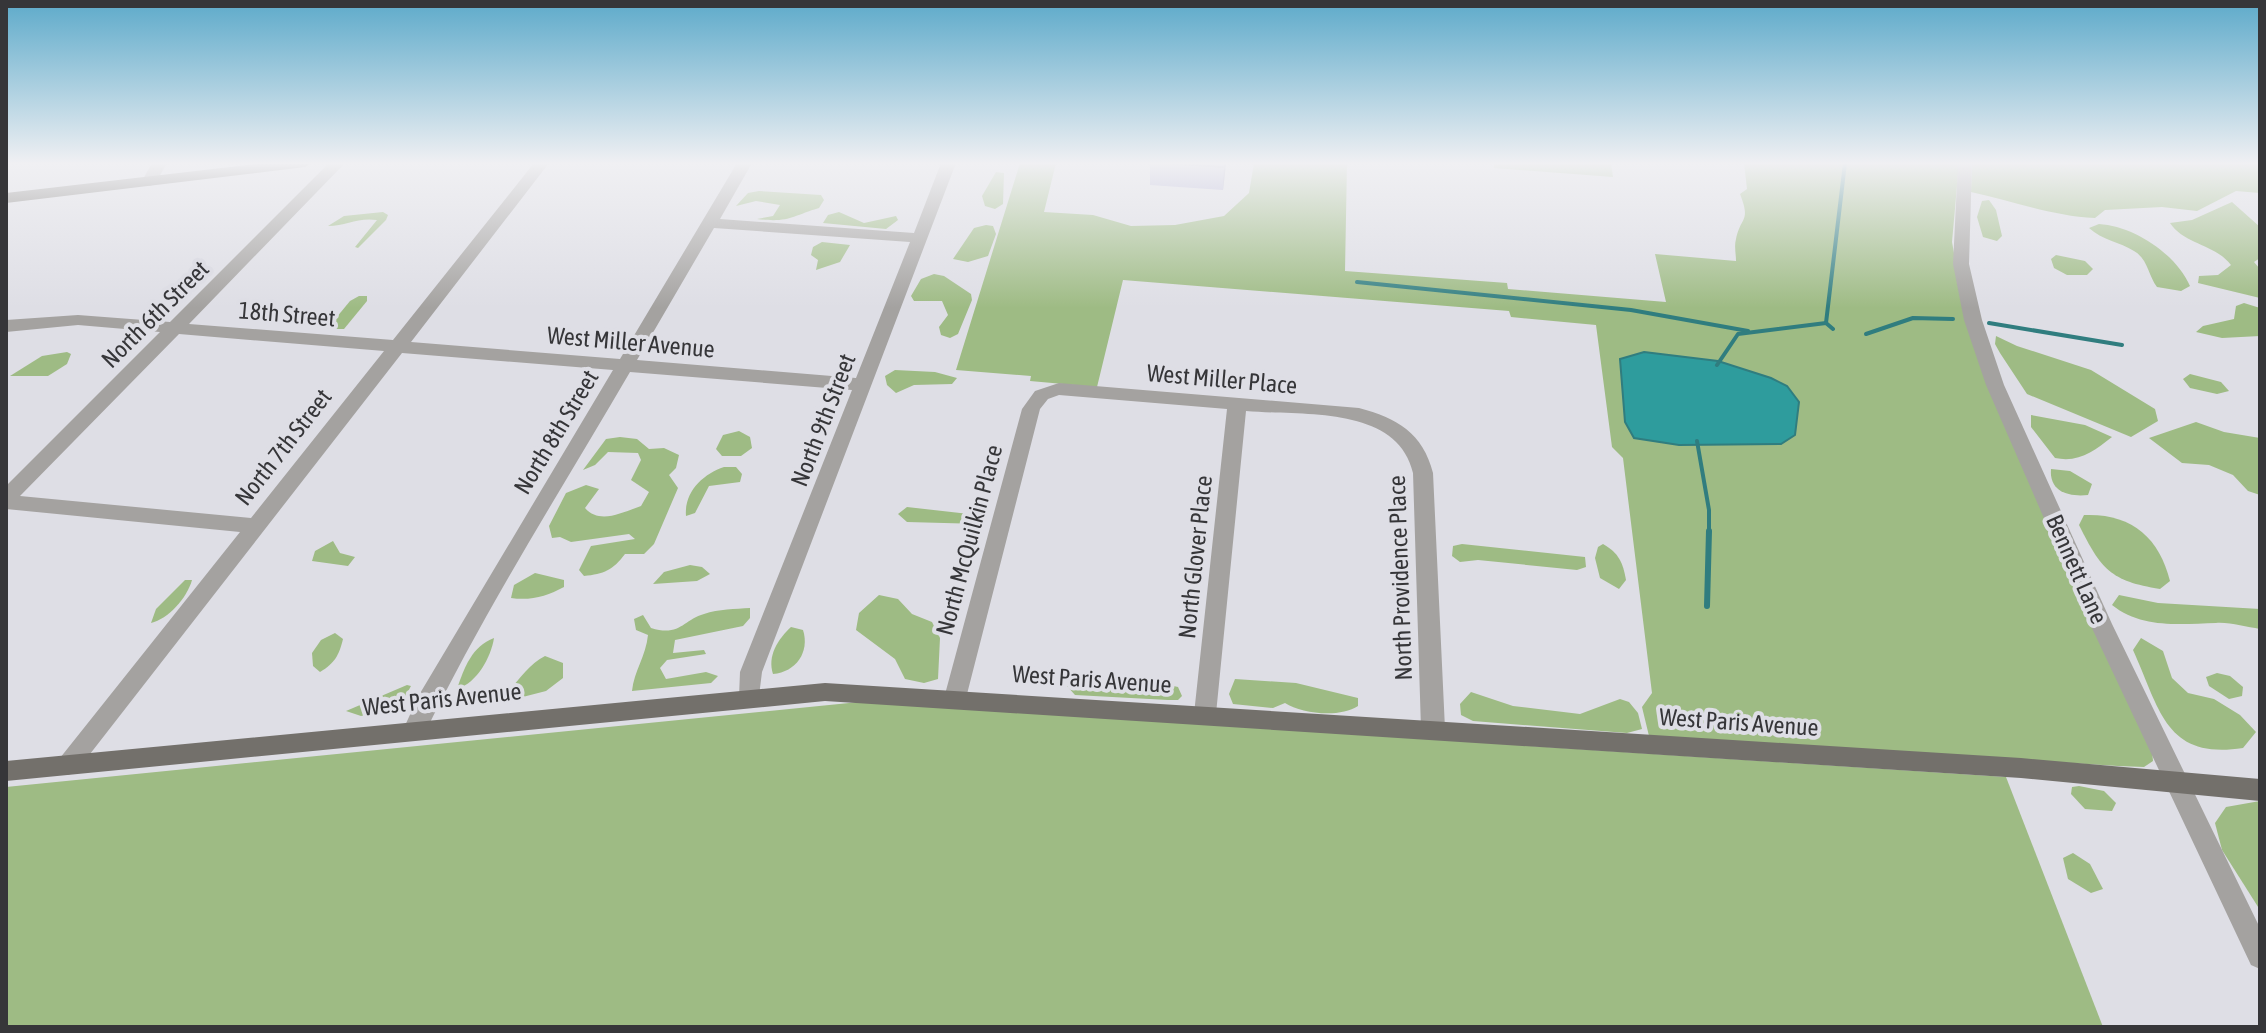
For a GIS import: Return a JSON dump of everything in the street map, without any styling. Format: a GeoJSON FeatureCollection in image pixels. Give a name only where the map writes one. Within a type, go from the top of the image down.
{"type":"FeatureCollection","features":[{"type":"Feature","properties":{"kind":"main road","name":"West Paris Avenue"},"geometry":{"type":"LineString","coordinates":[[6,771],[750,697],[853,692],[2176,780],[2260,790]]}},
{"type":"Feature","properties":{"kind":"street","name":"North 6th Street"},"geometry":{"type":"LineString","coordinates":[[6,500],[290,211]]}},
{"type":"Feature","properties":{"kind":"street","name":"North 7th Street"},"geometry":{"type":"LineString","coordinates":[[68,765],[504,211]]}},
{"type":"Feature","properties":{"kind":"street","name":"North 8th Street"},"geometry":{"type":"LineString","coordinates":[[415,730],[449,663],[717,211]]}},
{"type":"Feature","properties":{"kind":"street","name":"North 9th Street"},"geometry":{"type":"LineString","coordinates":[[750,697],[751,672],[930,211]]}},
{"type":"Feature","properties":{"kind":"street","name":"Bennett Lane"},"geometry":{"type":"LineString","coordinates":[[1963,211],[1961,264],[1973,320],[1995,385],[2101,624],[2260,956]]}},
{"type":"Feature","properties":{"kind":"street"},"geometry":{"type":"LineString","coordinates":[[710,223],[919,238]]}},
{"type":"Feature","properties":{"kind":"street"},"geometry":{"type":"LineString","coordinates":[[6,326],[66,319],[175,328]]}},
{"type":"Feature","properties":{"kind":"street","name":"18th Street"},"geometry":{"type":"LineString","coordinates":[[175,328],[396,347]]}},
{"type":"Feature","properties":{"kind":"street","name":"West Miller Avenue"},"geometry":{"type":"LineString","coordinates":[[396,347],[862,385]]}},
{"type":"Feature","properties":{"kind":"street","name":"West Miller Place"},"geometry":{"type":"LineString","coordinates":[[1038,397],[1047,390],[1059,389],[1359,414],[1378,419],[1401,432]]}},
{"type":"Feature","properties":{"kind":"street","name":"North McQuilkin Place"},"geometry":{"type":"LineString","coordinates":[[955,698],[1031,409],[1038,397]]}},
{"type":"Feature","properties":{"kind":"street","name":"North Glover Place"},"geometry":{"type":"LineString","coordinates":[[1205,714],[1237,404]]}},
{"type":"Feature","properties":{"kind":"street","name":"North Providence Place"},"geometry":{"type":"LineString","coordinates":[[1401,432],[1417,450],[1423,473],[1433,729]]}},
{"type":"Feature","properties":{"kind":"street"},"geometry":{"type":"LineString","coordinates":[[6,500],[254,526]]}},
{"type":"Feature","properties":{"kind":"green space"},"geometry":{"type":"Polygon","coordinates":[[[776,211],[810,211],[790,218],[757,219],[773,216],[776,211]]]}},
{"type":"Feature","properties":{"kind":"green space"},"geometry":{"type":"Polygon","coordinates":[[[1005,211],[1093,215],[1131,226],[1175,225],[1224,216],[1229,211],[1346,211],[1345,271],[1507,283],[1508,289],[1666,302],[1655,254],[1736,261],[1735,242],[1744,211],[1955,211],[1952,242],[1966,319],[2152,751],[2153,761],[2144,767],[2118,766],[1649,736],[1642,707],[1652,693],[1623,458],[1612,447],[1596,325],[1511,317],[1509,311],[1123,280],[1097,387],[1030,381],[1031,376],[956,370],[1005,211]]]}},
{"type":"Feature","properties":{"kind":"green space"},"geometry":{"type":"Polygon","coordinates":[[[1979,211],[1996,211],[2002,236],[1997,241],[1983,237],[1977,217],[1979,211]]]}},
{"type":"Feature","properties":{"kind":"green space"},"geometry":{"type":"Polygon","coordinates":[[[2049,211],[2103,211],[2095,218],[2049,211]]]}},
{"type":"Feature","properties":{"kind":"green space"},"geometry":{"type":"Polygon","coordinates":[[[2212,211],[2242,211],[2260,227],[2260,258],[2254,262],[2260,269],[2260,298],[2198,283],[2199,276],[2218,275],[2231,265],[2217,253],[2184,236],[2170,223],[2192,220],[2212,211]]]}},
{"type":"Feature","properties":{"kind":"green space"},"geometry":{"type":"Polygon","coordinates":[[[383,212],[388,215],[386,220],[358,248],[355,247],[377,220],[328,226],[344,216],[383,212]]]}},
{"type":"Feature","properties":{"kind":"green space"},"geometry":{"type":"Polygon","coordinates":[[[839,212],[864,223],[896,216],[898,220],[886,229],[823,223],[828,215],[839,212]]]}},
{"type":"Feature","properties":{"kind":"green space"},"geometry":{"type":"Polygon","coordinates":[[[2099,224],[2126,230],[2152,244],[2175,263],[2190,286],[2181,291],[2157,287],[2139,254],[2089,228],[2099,224]]]}},
{"type":"Feature","properties":{"kind":"green space"},"geometry":{"type":"Polygon","coordinates":[[[993,226],[996,234],[988,256],[968,262],[953,259],[974,228],[993,226]]]}},
{"type":"Feature","properties":{"kind":"green space"},"geometry":{"type":"Polygon","coordinates":[[[822,242],[850,245],[840,262],[816,270],[818,260],[811,255],[813,247],[822,242]]]}},
{"type":"Feature","properties":{"kind":"green space"},"geometry":{"type":"Polygon","coordinates":[[[2056,255],[2085,261],[2093,269],[2087,275],[2067,275],[2054,268],[2051,259],[2056,255]]]}},
{"type":"Feature","properties":{"kind":"green space"},"geometry":{"type":"Polygon","coordinates":[[[934,274],[944,276],[971,294],[972,300],[958,334],[950,338],[941,335],[939,327],[948,315],[942,301],[914,301],[911,296],[921,279],[934,274]]]}},
{"type":"Feature","properties":{"kind":"green space"},"geometry":{"type":"Polygon","coordinates":[[[367,296],[367,301],[344,329],[327,329],[350,301],[367,296]]]}},
{"type":"Feature","properties":{"kind":"green space"},"geometry":{"type":"Polygon","coordinates":[[[2244,303],[2260,308],[2260,336],[2222,338],[2196,332],[2203,326],[2234,319],[2236,306],[2244,303]]]}},
{"type":"Feature","properties":{"kind":"green space"},"geometry":{"type":"Polygon","coordinates":[[[1996,336],[2091,370],[2155,409],[2158,421],[2131,437],[2027,394],[1995,344],[1996,336]]]}},
{"type":"Feature","properties":{"kind":"green space"},"geometry":{"type":"Polygon","coordinates":[[[71,354],[67,364],[48,376],[10,376],[42,356],[71,354]]]}},
{"type":"Feature","properties":{"kind":"green space"},"geometry":{"type":"Polygon","coordinates":[[[895,370],[935,372],[957,378],[952,384],[914,385],[896,393],[887,385],[885,376],[895,370]]]}},
{"type":"Feature","properties":{"kind":"green space"},"geometry":{"type":"Polygon","coordinates":[[[2190,374],[2221,382],[2229,391],[2217,394],[2190,388],[2183,379],[2190,374]]]}},
{"type":"Feature","properties":{"kind":"green space"},"geometry":{"type":"Polygon","coordinates":[[[2031,415],[2085,425],[2112,437],[2079,457],[2055,458],[2031,427],[2031,415]]]}},
{"type":"Feature","properties":{"kind":"green space"},"geometry":{"type":"Polygon","coordinates":[[[2196,422],[2224,432],[2260,438],[2260,495],[2248,491],[2233,475],[2209,465],[2182,463],[2149,438],[2196,422]]]}},
{"type":"Feature","properties":{"kind":"green space"},"geometry":{"type":"Polygon","coordinates":[[[739,431],[750,437],[752,448],[741,456],[722,456],[716,449],[723,435],[739,431]]]}},
{"type":"Feature","properties":{"kind":"green space"},"geometry":{"type":"Polygon","coordinates":[[[606,439],[637,439],[649,449],[664,448],[679,455],[676,468],[669,475],[678,488],[654,544],[644,554],[625,554],[608,570],[584,576],[579,570],[591,546],[635,539],[629,534],[571,542],[560,537],[552,538],[549,526],[566,493],[586,485],[599,489],[585,508],[598,516],[612,516],[641,506],[649,492],[631,480],[641,460],[638,453],[608,452],[595,465],[583,470],[606,439]]]}},
{"type":"Feature","properties":{"kind":"green space"},"geometry":{"type":"Polygon","coordinates":[[[724,467],[736,467],[742,474],[740,482],[709,486],[695,513],[686,516],[688,499],[696,485],[724,467]]]}},
{"type":"Feature","properties":{"kind":"green space"},"geometry":{"type":"Polygon","coordinates":[[[2051,469],[2070,471],[2092,484],[2088,495],[2067,494],[2057,488],[2051,477],[2051,469]]]}},
{"type":"Feature","properties":{"kind":"green space"},"geometry":{"type":"Polygon","coordinates":[[[907,507],[969,514],[985,520],[981,524],[907,522],[898,514],[907,507]]]}},
{"type":"Feature","properties":{"kind":"green space"},"geometry":{"type":"Polygon","coordinates":[[[2084,515],[2116,518],[2140,531],[2159,552],[2170,581],[2160,589],[2118,577],[2101,562],[2079,525],[2084,515]]]}},
{"type":"Feature","properties":{"kind":"green space"},"geometry":{"type":"Polygon","coordinates":[[[333,541],[340,553],[355,557],[348,566],[312,561],[315,551],[333,541]]]}},
{"type":"Feature","properties":{"kind":"green space"},"geometry":{"type":"Polygon","coordinates":[[[1462,544],[1585,557],[1586,567],[1577,570],[1478,560],[1460,562],[1452,556],[1453,546],[1462,544]]]}},
{"type":"Feature","properties":{"kind":"green space"},"geometry":{"type":"Polygon","coordinates":[[[1603,544],[1617,555],[1623,568],[1626,580],[1619,589],[1600,578],[1595,558],[1598,547],[1603,544]]]}},
{"type":"Feature","properties":{"kind":"green space"},"geometry":{"type":"Polygon","coordinates":[[[690,565],[702,567],[710,574],[697,581],[653,584],[664,572],[690,565]]]}},
{"type":"Feature","properties":{"kind":"green space"},"geometry":{"type":"Polygon","coordinates":[[[535,573],[564,580],[564,587],[539,597],[511,598],[514,585],[535,573]]]}},
{"type":"Feature","properties":{"kind":"green space"},"geometry":{"type":"Polygon","coordinates":[[[185,580],[192,580],[181,600],[164,617],[151,623],[156,609],[185,580]]]}},
{"type":"Feature","properties":{"kind":"green space"},"geometry":{"type":"Polygon","coordinates":[[[879,595],[898,599],[912,614],[932,622],[940,638],[938,679],[924,683],[905,679],[895,659],[856,630],[859,613],[879,595]]]}},
{"type":"Feature","properties":{"kind":"green space"},"geometry":{"type":"Polygon","coordinates":[[[2119,595],[2158,603],[2260,609],[2260,629],[2227,623],[2149,622],[2112,605],[2119,595]]]}},
{"type":"Feature","properties":{"kind":"green space"},"geometry":{"type":"Polygon","coordinates":[[[750,608],[750,618],[743,626],[675,640],[673,653],[704,650],[706,654],[667,660],[660,668],[666,679],[706,672],[718,676],[711,683],[632,691],[648,635],[636,630],[634,619],[643,615],[651,628],[669,630],[710,612],[750,608]]]}},
{"type":"Feature","properties":{"kind":"green space"},"geometry":{"type":"Polygon","coordinates":[[[791,627],[803,630],[803,653],[794,665],[773,674],[771,661],[775,648],[791,627]]]}},
{"type":"Feature","properties":{"kind":"green space"},"geometry":{"type":"Polygon","coordinates":[[[335,633],[343,639],[340,650],[333,662],[320,672],[313,666],[312,653],[321,640],[335,633]]]}},
{"type":"Feature","properties":{"kind":"green space"},"geometry":{"type":"Polygon","coordinates":[[[494,638],[482,668],[471,681],[457,689],[474,652],[494,638]]]}},
{"type":"Feature","properties":{"kind":"green space"},"geometry":{"type":"Polygon","coordinates":[[[2141,638],[2163,651],[2172,678],[2188,693],[2214,699],[2240,715],[2256,732],[2243,748],[2217,750],[2197,746],[2181,738],[2169,726],[2133,650],[2141,638]]]}},
{"type":"Feature","properties":{"kind":"green space"},"geometry":{"type":"Polygon","coordinates":[[[545,656],[563,663],[563,678],[546,691],[503,702],[502,697],[533,664],[545,656]]]}},
{"type":"Feature","properties":{"kind":"green space"},"geometry":{"type":"Polygon","coordinates":[[[2217,673],[2230,676],[2243,687],[2242,696],[2229,699],[2209,686],[2206,677],[2217,673]]]}},
{"type":"Feature","properties":{"kind":"green space"},"geometry":{"type":"Polygon","coordinates":[[[1143,679],[1178,687],[1182,696],[1178,700],[1168,700],[1075,695],[1067,686],[1074,680],[1126,687],[1143,679]]]}},
{"type":"Feature","properties":{"kind":"green space"},"geometry":{"type":"Polygon","coordinates":[[[1235,679],[1296,683],[1358,698],[1358,706],[1341,712],[1321,713],[1301,710],[1285,703],[1273,708],[1233,704],[1229,694],[1235,679]]]}},
{"type":"Feature","properties":{"kind":"green space"},"geometry":{"type":"Polygon","coordinates":[[[411,686],[399,708],[361,716],[346,711],[411,686]]]}},
{"type":"Feature","properties":{"kind":"green space"},"geometry":{"type":"Polygon","coordinates":[[[1471,692],[1513,706],[1580,714],[1620,699],[1629,702],[1638,713],[1642,729],[1627,733],[1473,721],[1461,715],[1460,704],[1471,692]]]}},
{"type":"Feature","properties":{"kind":"green space"},"geometry":{"type":"Polygon","coordinates":[[[859,702],[2006,777],[2103,1027],[6,1027],[6,787],[859,702]]]}},
{"type":"Feature","properties":{"kind":"green space"},"geometry":{"type":"Polygon","coordinates":[[[2072,787],[2104,791],[2116,803],[2112,811],[2085,809],[2071,794],[2072,787]]]}},
{"type":"Feature","properties":{"kind":"green space"},"geometry":{"type":"Polygon","coordinates":[[[2260,801],[2260,910],[2222,850],[2215,823],[2226,807],[2260,801]]]}},
{"type":"Feature","properties":{"kind":"green space"},"geometry":{"type":"Polygon","coordinates":[[[2073,853],[2090,864],[2103,889],[2091,893],[2068,879],[2063,858],[2073,853]]]}},
{"type":"Feature","properties":{"kind":"water"},"geometry":{"type":"Polygon","coordinates":[[[1644,352],[1718,361],[1787,386],[1799,402],[1795,435],[1781,444],[1679,445],[1634,438],[1625,422],[1620,359],[1644,352]]]}},
{"type":"Feature","properties":{"kind":"waterway"},"geometry":{"type":"LineString","coordinates":[[1826,323],[1839,211]]}},
{"type":"Feature","properties":{"kind":"waterway"},"geometry":{"type":"LineString","coordinates":[[1357,282],[1631,310],[1748,331]]}},
{"type":"Feature","properties":{"kind":"waterway"},"geometry":{"type":"LineString","coordinates":[[1866,334],[1913,318],[1953,319]]}},
{"type":"Feature","properties":{"kind":"waterway"},"geometry":{"type":"LineString","coordinates":[[1717,365],[1738,334],[1826,323]]}},
{"type":"Feature","properties":{"kind":"waterway"},"geometry":{"type":"LineString","coordinates":[[1826,323],[1833,329]]}},
{"type":"Feature","properties":{"kind":"waterway"},"geometry":{"type":"LineString","coordinates":[[1989,323],[2122,345]]}},
{"type":"Feature","properties":{"kind":"waterway"},"geometry":{"type":"LineString","coordinates":[[1697,441],[1709,510],[1709,531]]}},
{"type":"Feature","properties":{"kind":"waterway"},"geometry":{"type":"LineString","coordinates":[[1707,606],[1709,531]]}}]}
